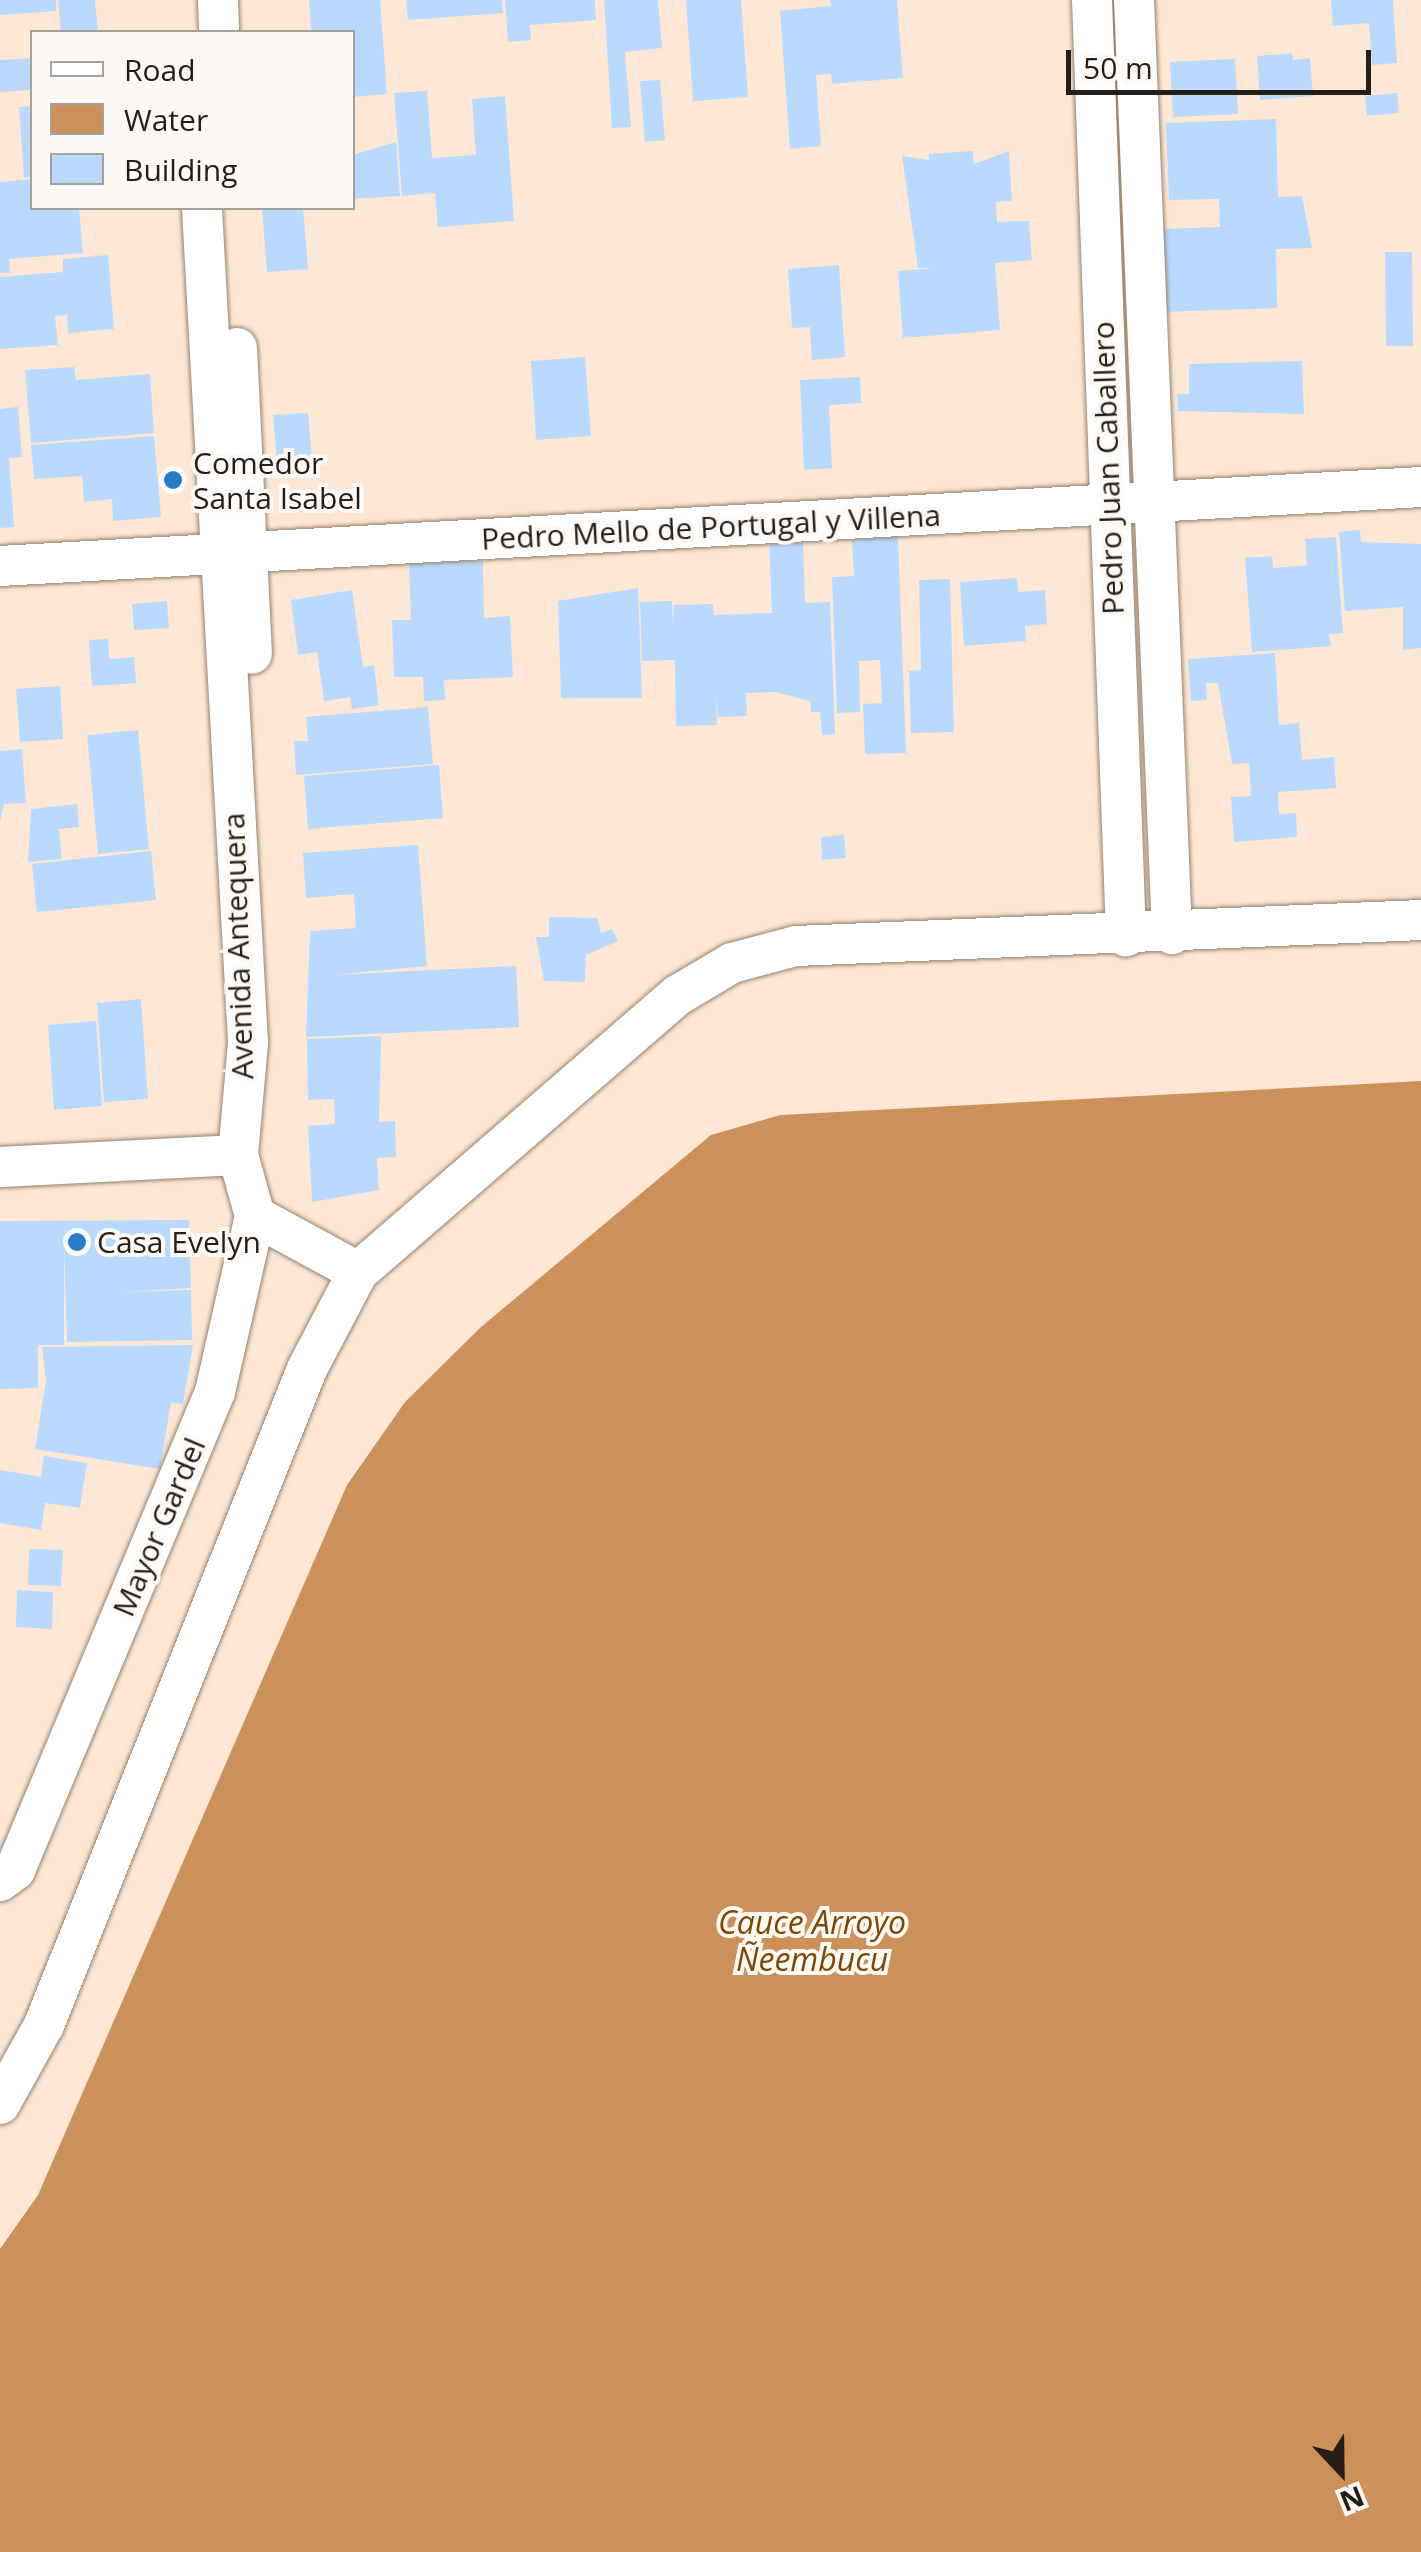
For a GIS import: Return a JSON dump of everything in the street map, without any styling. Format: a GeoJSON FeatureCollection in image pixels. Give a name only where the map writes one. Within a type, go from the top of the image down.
{"type":"FeatureCollection","features":[{"type":"Feature","properties":{"kind":"street"},"geometry":{"type":"LineString","coordinates":[[192,0],[194,30]]}},
{"type":"Feature","properties":{"kind":"street"},"geometry":{"type":"LineString","coordinates":[[218,0],[219,30]]}},
{"type":"Feature","properties":{"kind":"street","name":"Pedro Juan Caballero"},"geometry":{"type":"LineString","coordinates":[[1092,0],[1126,936]]}},
{"type":"Feature","properties":{"kind":"street","name":"Pedro Juan Caballero"},"geometry":{"type":"LineString","coordinates":[[1134,0],[1172,934]]}},
{"type":"Feature","properties":{"kind":"street","name":"Avenida Antequera"},"geometry":{"type":"LineString","coordinates":[[202,210],[234,554]]}},
{"type":"Feature","properties":{"kind":"street","name":"Avenida Antequera"},"geometry":{"type":"LineString","coordinates":[[229,210],[248,1042],[238,1155]]}},
{"type":"Feature","properties":{"kind":"street","name":"Pedro Mello de Portugal y Villena"},"geometry":{"type":"LineString","coordinates":[[0,566],[1421,487]]}},
{"type":"Feature","properties":{"kind":"street"},"geometry":{"type":"LineString","coordinates":[[0,2104],[44,2026],[307,1369],[358,1272],[678,995],[732,963],[796,946],[1126,936],[1421,920]]}},
{"type":"Feature","properties":{"kind":"street"},"geometry":{"type":"LineString","coordinates":[[0,1167],[238,1155]]}},
{"type":"Feature","properties":{"kind":"street","name":"Mayor Gardel"},"geometry":{"type":"LineString","coordinates":[[0,1881],[15,1870],[215,1392],[255,1216],[238,1155]]}},
{"type":"Feature","properties":{"kind":"street"},"geometry":{"type":"LineString","coordinates":[[255,1216],[358,1272]]}},
{"type":"Feature","properties":{"kind":"water","name":"Cauce Arroyo Ñeembucu"},"geometry":{"type":"Polygon","coordinates":[[[1421,1081],[1421,2552],[0,2552],[0,2249],[38,2195],[347,1485],[405,1402],[481,1327],[711,1135],[780,1115],[1421,1081]]]}},
{"type":"Feature","properties":{"kind":"building"},"geometry":{"type":"Polygon","coordinates":[[[0,0],[56,0],[56,11],[0,15],[0,0]]]}},
{"type":"Feature","properties":{"kind":"building"},"geometry":{"type":"Polygon","coordinates":[[[58,0],[95,0],[98,30],[61,30],[58,0]]]}},
{"type":"Feature","properties":{"kind":"building"},"geometry":{"type":"Polygon","coordinates":[[[309,0],[380,0],[387,94],[355,97],[355,30],[311,30],[309,0]]]}},
{"type":"Feature","properties":{"kind":"building"},"geometry":{"type":"Polygon","coordinates":[[[406,0],[502,0],[503,13],[408,20],[406,0]]]}},
{"type":"Feature","properties":{"kind":"building"},"geometry":{"type":"Polygon","coordinates":[[[505,0],[595,0],[596,20],[530,25],[531,40],[508,42],[505,0]]]}},
{"type":"Feature","properties":{"kind":"building"},"geometry":{"type":"Polygon","coordinates":[[[604,0],[658,0],[662,48],[625,52],[631,127],[612,128],[604,0]]]}},
{"type":"Feature","properties":{"kind":"building"},"geometry":{"type":"Polygon","coordinates":[[[686,0],[741,0],[748,97],[693,101],[686,0]]]}},
{"type":"Feature","properties":{"kind":"building"},"geometry":{"type":"Polygon","coordinates":[[[830,0],[897,0],[903,78],[832,84],[831,74],[816,75],[821,146],[790,149],[780,11],[831,6],[830,0]]]}},
{"type":"Feature","properties":{"kind":"building"},"geometry":{"type":"Polygon","coordinates":[[[1331,0],[1393,0],[1397,63],[1372,65],[1369,23],[1333,26],[1331,0]]]}},
{"type":"Feature","properties":{"kind":"building"},"geometry":{"type":"Polygon","coordinates":[[[1292,53],[1293,60],[1310,58],[1313,96],[1260,100],[1257,56],[1292,53]]]}},
{"type":"Feature","properties":{"kind":"building"},"geometry":{"type":"Polygon","coordinates":[[[30,58],[30,90],[0,92],[0,60],[30,58]]]}},
{"type":"Feature","properties":{"kind":"building"},"geometry":{"type":"Polygon","coordinates":[[[1235,59],[1238,114],[1173,117],[1170,62],[1235,59]]]}},
{"type":"Feature","properties":{"kind":"building"},"geometry":{"type":"Polygon","coordinates":[[[660,80],[665,140],[645,142],[640,81],[660,80]]]}},
{"type":"Feature","properties":{"kind":"building"},"geometry":{"type":"Polygon","coordinates":[[[427,91],[432,158],[476,155],[472,99],[505,96],[514,221],[438,227],[435,193],[402,196],[394,93],[427,91]]]}},
{"type":"Feature","properties":{"kind":"building"},"geometry":{"type":"Polygon","coordinates":[[[1397,93],[1399,113],[1367,116],[1365,96],[1397,93]]]}},
{"type":"Feature","properties":{"kind":"building"},"geometry":{"type":"Polygon","coordinates":[[[30,106],[30,177],[24,178],[19,107],[30,106]]]}},
{"type":"Feature","properties":{"kind":"building"},"geometry":{"type":"Polygon","coordinates":[[[1276,119],[1278,197],[1302,196],[1312,248],[1276,249],[1277,308],[1162,312],[1160,229],[1220,227],[1219,199],[1169,200],[1166,123],[1276,119]]]}},
{"type":"Feature","properties":{"kind":"building"},"geometry":{"type":"Polygon","coordinates":[[[396,142],[400,196],[355,199],[355,154],[396,142]]]}},
{"type":"Feature","properties":{"kind":"building"},"geometry":{"type":"Polygon","coordinates":[[[973,151],[974,164],[1009,151],[1012,201],[996,202],[997,222],[1029,221],[1032,260],[995,263],[1000,330],[903,338],[898,271],[935,268],[918,268],[902,156],[929,160],[929,154],[973,151]]]}},
{"type":"Feature","properties":{"kind":"building"},"geometry":{"type":"Polygon","coordinates":[[[30,179],[30,210],[79,210],[83,253],[9,259],[10,273],[0,273],[0,182],[30,179]]]}},
{"type":"Feature","properties":{"kind":"building"},"geometry":{"type":"Polygon","coordinates":[[[262,210],[303,210],[308,269],[267,272],[262,210]]]}},
{"type":"Feature","properties":{"kind":"building"},"geometry":{"type":"Polygon","coordinates":[[[1385,252],[1412,252],[1413,346],[1386,346],[1385,252]]]}},
{"type":"Feature","properties":{"kind":"building"},"geometry":{"type":"Polygon","coordinates":[[[108,255],[114,329],[68,333],[67,315],[55,316],[58,345],[0,349],[0,277],[63,272],[63,259],[108,255]]]}},
{"type":"Feature","properties":{"kind":"building"},"geometry":{"type":"Polygon","coordinates":[[[839,265],[845,357],[812,360],[810,327],[792,328],[788,269],[839,265]]]}},
{"type":"Feature","properties":{"kind":"building"},"geometry":{"type":"Polygon","coordinates":[[[585,357],[591,436],[536,440],[531,361],[585,357]]]}},
{"type":"Feature","properties":{"kind":"building"},"geometry":{"type":"Polygon","coordinates":[[[1302,361],[1304,414],[1178,411],[1177,394],[1189,394],[1189,364],[1302,361]]]}},
{"type":"Feature","properties":{"kind":"building"},"geometry":{"type":"Polygon","coordinates":[[[74,367],[76,380],[150,374],[154,433],[31,443],[25,370],[74,367]]]}},
{"type":"Feature","properties":{"kind":"building"},"geometry":{"type":"Polygon","coordinates":[[[860,377],[861,403],[829,405],[832,468],[804,470],[800,380],[860,377]]]}},
{"type":"Feature","properties":{"kind":"building"},"geometry":{"type":"Polygon","coordinates":[[[18,407],[22,457],[9,458],[14,527],[0,528],[0,409],[18,407]]]}},
{"type":"Feature","properties":{"kind":"building"},"geometry":{"type":"Polygon","coordinates":[[[308,413],[312,459],[277,462],[273,415],[308,413]]]}},
{"type":"Feature","properties":{"kind":"building"},"geometry":{"type":"Polygon","coordinates":[[[154,436],[161,517],[113,521],[112,499],[84,502],[82,476],[34,479],[31,445],[154,436]]]}},
{"type":"Feature","properties":{"kind":"building"},"geometry":{"type":"Polygon","coordinates":[[[1360,530],[1361,542],[1421,544],[1421,648],[1403,650],[1403,607],[1345,611],[1339,532],[1360,530]]]}},
{"type":"Feature","properties":{"kind":"building"},"geometry":{"type":"Polygon","coordinates":[[[898,537],[906,753],[865,754],[863,704],[882,703],[880,660],[859,661],[860,712],[837,713],[832,577],[854,576],[852,539],[898,537]]]}},
{"type":"Feature","properties":{"kind":"building"},"geometry":{"type":"Polygon","coordinates":[[[1336,537],[1343,633],[1329,634],[1331,646],[1252,652],[1245,558],[1272,556],[1273,568],[1307,565],[1305,539],[1336,537]]]}},
{"type":"Feature","properties":{"kind":"building"},"geometry":{"type":"Polygon","coordinates":[[[803,538],[805,603],[830,602],[835,734],[822,735],[820,712],[811,712],[810,701],[775,692],[746,693],[747,716],[718,717],[716,697],[717,725],[676,726],[675,660],[642,661],[640,602],[672,601],[673,624],[674,605],[713,604],[714,615],[772,613],[769,540],[803,538]]]}},
{"type":"Feature","properties":{"kind":"building"},"geometry":{"type":"Polygon","coordinates":[[[483,561],[484,618],[510,616],[513,677],[444,680],[445,700],[424,701],[423,677],[394,677],[392,620],[411,620],[409,563],[483,561]]]}},
{"type":"Feature","properties":{"kind":"building"},"geometry":{"type":"Polygon","coordinates":[[[1017,578],[1018,592],[1045,590],[1047,624],[1025,626],[1026,641],[964,646],[960,582],[1017,578]]]}},
{"type":"Feature","properties":{"kind":"building"},"geometry":{"type":"Polygon","coordinates":[[[950,579],[954,732],[911,733],[909,671],[921,670],[919,580],[950,579]]]}},
{"type":"Feature","properties":{"kind":"building"},"geometry":{"type":"Polygon","coordinates":[[[638,588],[642,698],[561,698],[558,601],[638,588]]]}},
{"type":"Feature","properties":{"kind":"building"},"geometry":{"type":"Polygon","coordinates":[[[352,590],[363,667],[374,665],[379,705],[352,709],[350,697],[324,701],[317,652],[298,655],[291,600],[352,590]]]}},
{"type":"Feature","properties":{"kind":"building"},"geometry":{"type":"Polygon","coordinates":[[[167,601],[169,628],[134,630],[132,604],[167,601]]]}},
{"type":"Feature","properties":{"kind":"building"},"geometry":{"type":"Polygon","coordinates":[[[108,639],[109,659],[134,657],[136,683],[92,686],[89,640],[108,639]]]}},
{"type":"Feature","properties":{"kind":"building"},"geometry":{"type":"Polygon","coordinates":[[[1275,653],[1279,725],[1299,723],[1302,760],[1334,757],[1336,788],[1278,792],[1279,814],[1296,813],[1297,837],[1234,842],[1231,797],[1251,796],[1249,763],[1232,764],[1218,683],[1206,683],[1207,700],[1191,701],[1188,659],[1275,653]]]}},
{"type":"Feature","properties":{"kind":"building"},"geometry":{"type":"Polygon","coordinates":[[[60,686],[63,739],[20,742],[16,689],[60,686]]]}},
{"type":"Feature","properties":{"kind":"building"},"geometry":{"type":"Polygon","coordinates":[[[428,707],[433,764],[296,775],[294,741],[308,741],[306,717],[428,707]]]}},
{"type":"Feature","properties":{"kind":"building"},"geometry":{"type":"Polygon","coordinates":[[[138,730],[149,849],[98,854],[87,735],[138,730]]]}},
{"type":"Feature","properties":{"kind":"building"},"geometry":{"type":"Polygon","coordinates":[[[22,749],[26,803],[4,804],[0,822],[0,751],[22,749]]]}},
{"type":"Feature","properties":{"kind":"building"},"geometry":{"type":"Polygon","coordinates":[[[439,765],[443,818],[308,829],[304,776],[439,765]]]}},
{"type":"Feature","properties":{"kind":"building"},"geometry":{"type":"Polygon","coordinates":[[[77,804],[79,827],[59,829],[62,859],[28,862],[31,809],[77,804]]]}},
{"type":"Feature","properties":{"kind":"building"},"geometry":{"type":"Polygon","coordinates":[[[844,835],[846,858],[822,860],[821,837],[844,835]]]}},
{"type":"Feature","properties":{"kind":"building"},"geometry":{"type":"Polygon","coordinates":[[[418,845],[427,966],[332,975],[516,966],[519,1027],[306,1037],[310,931],[356,928],[354,894],[306,898],[303,853],[418,845]]]}},
{"type":"Feature","properties":{"kind":"building"},"geometry":{"type":"Polygon","coordinates":[[[151,851],[156,900],[37,912],[32,864],[151,851]]]}},
{"type":"Feature","properties":{"kind":"building"},"geometry":{"type":"Polygon","coordinates":[[[549,917],[597,918],[601,933],[612,929],[618,941],[586,955],[585,982],[544,981],[536,937],[549,937],[549,917]]]}},
{"type":"Feature","properties":{"kind":"building"},"geometry":{"type":"Polygon","coordinates":[[[141,999],[148,1099],[104,1102],[97,1003],[141,999]]]}},
{"type":"Feature","properties":{"kind":"building"},"geometry":{"type":"Polygon","coordinates":[[[96,1021],[102,1106],[54,1110],[48,1025],[96,1021]]]}},
{"type":"Feature","properties":{"kind":"building"},"geometry":{"type":"Polygon","coordinates":[[[381,1036],[379,1122],[395,1121],[396,1157],[377,1158],[379,1190],[312,1202],[308,1126],[335,1124],[334,1099],[308,1100],[307,1039],[381,1036]]]}},
{"type":"Feature","properties":{"kind":"building"},"geometry":{"type":"Polygon","coordinates":[[[189,1220],[191,1288],[120,1292],[191,1290],[192,1340],[67,1342],[64,1248],[64,1345],[38,1345],[38,1388],[0,1389],[0,1221],[189,1220]]]}},
{"type":"Feature","properties":{"kind":"building"},"geometry":{"type":"Polygon","coordinates":[[[193,1345],[183,1404],[171,1402],[160,1469],[35,1449],[46,1381],[42,1347],[193,1345]]]}},
{"type":"Feature","properties":{"kind":"building"},"geometry":{"type":"Polygon","coordinates":[[[44,1456],[87,1463],[80,1508],[45,1503],[41,1530],[0,1523],[0,1470],[41,1477],[44,1456]]]}},
{"type":"Feature","properties":{"kind":"building"},"geometry":{"type":"Polygon","coordinates":[[[29,1549],[63,1550],[61,1586],[28,1585],[29,1549]]]}},
{"type":"Feature","properties":{"kind":"building"},"geometry":{"type":"Polygon","coordinates":[[[17,1590],[53,1592],[52,1629],[16,1627],[17,1590]]]}},
{"type":"Feature","properties":{"kind":"place","name":"Comedor Santa Isabel"},"geometry":{"type":"Point","coordinates":[173,480]}},
{"type":"Feature","properties":{"kind":"place","name":"Casa Evelyn"},"geometry":{"type":"Point","coordinates":[77,1242]}}]}
